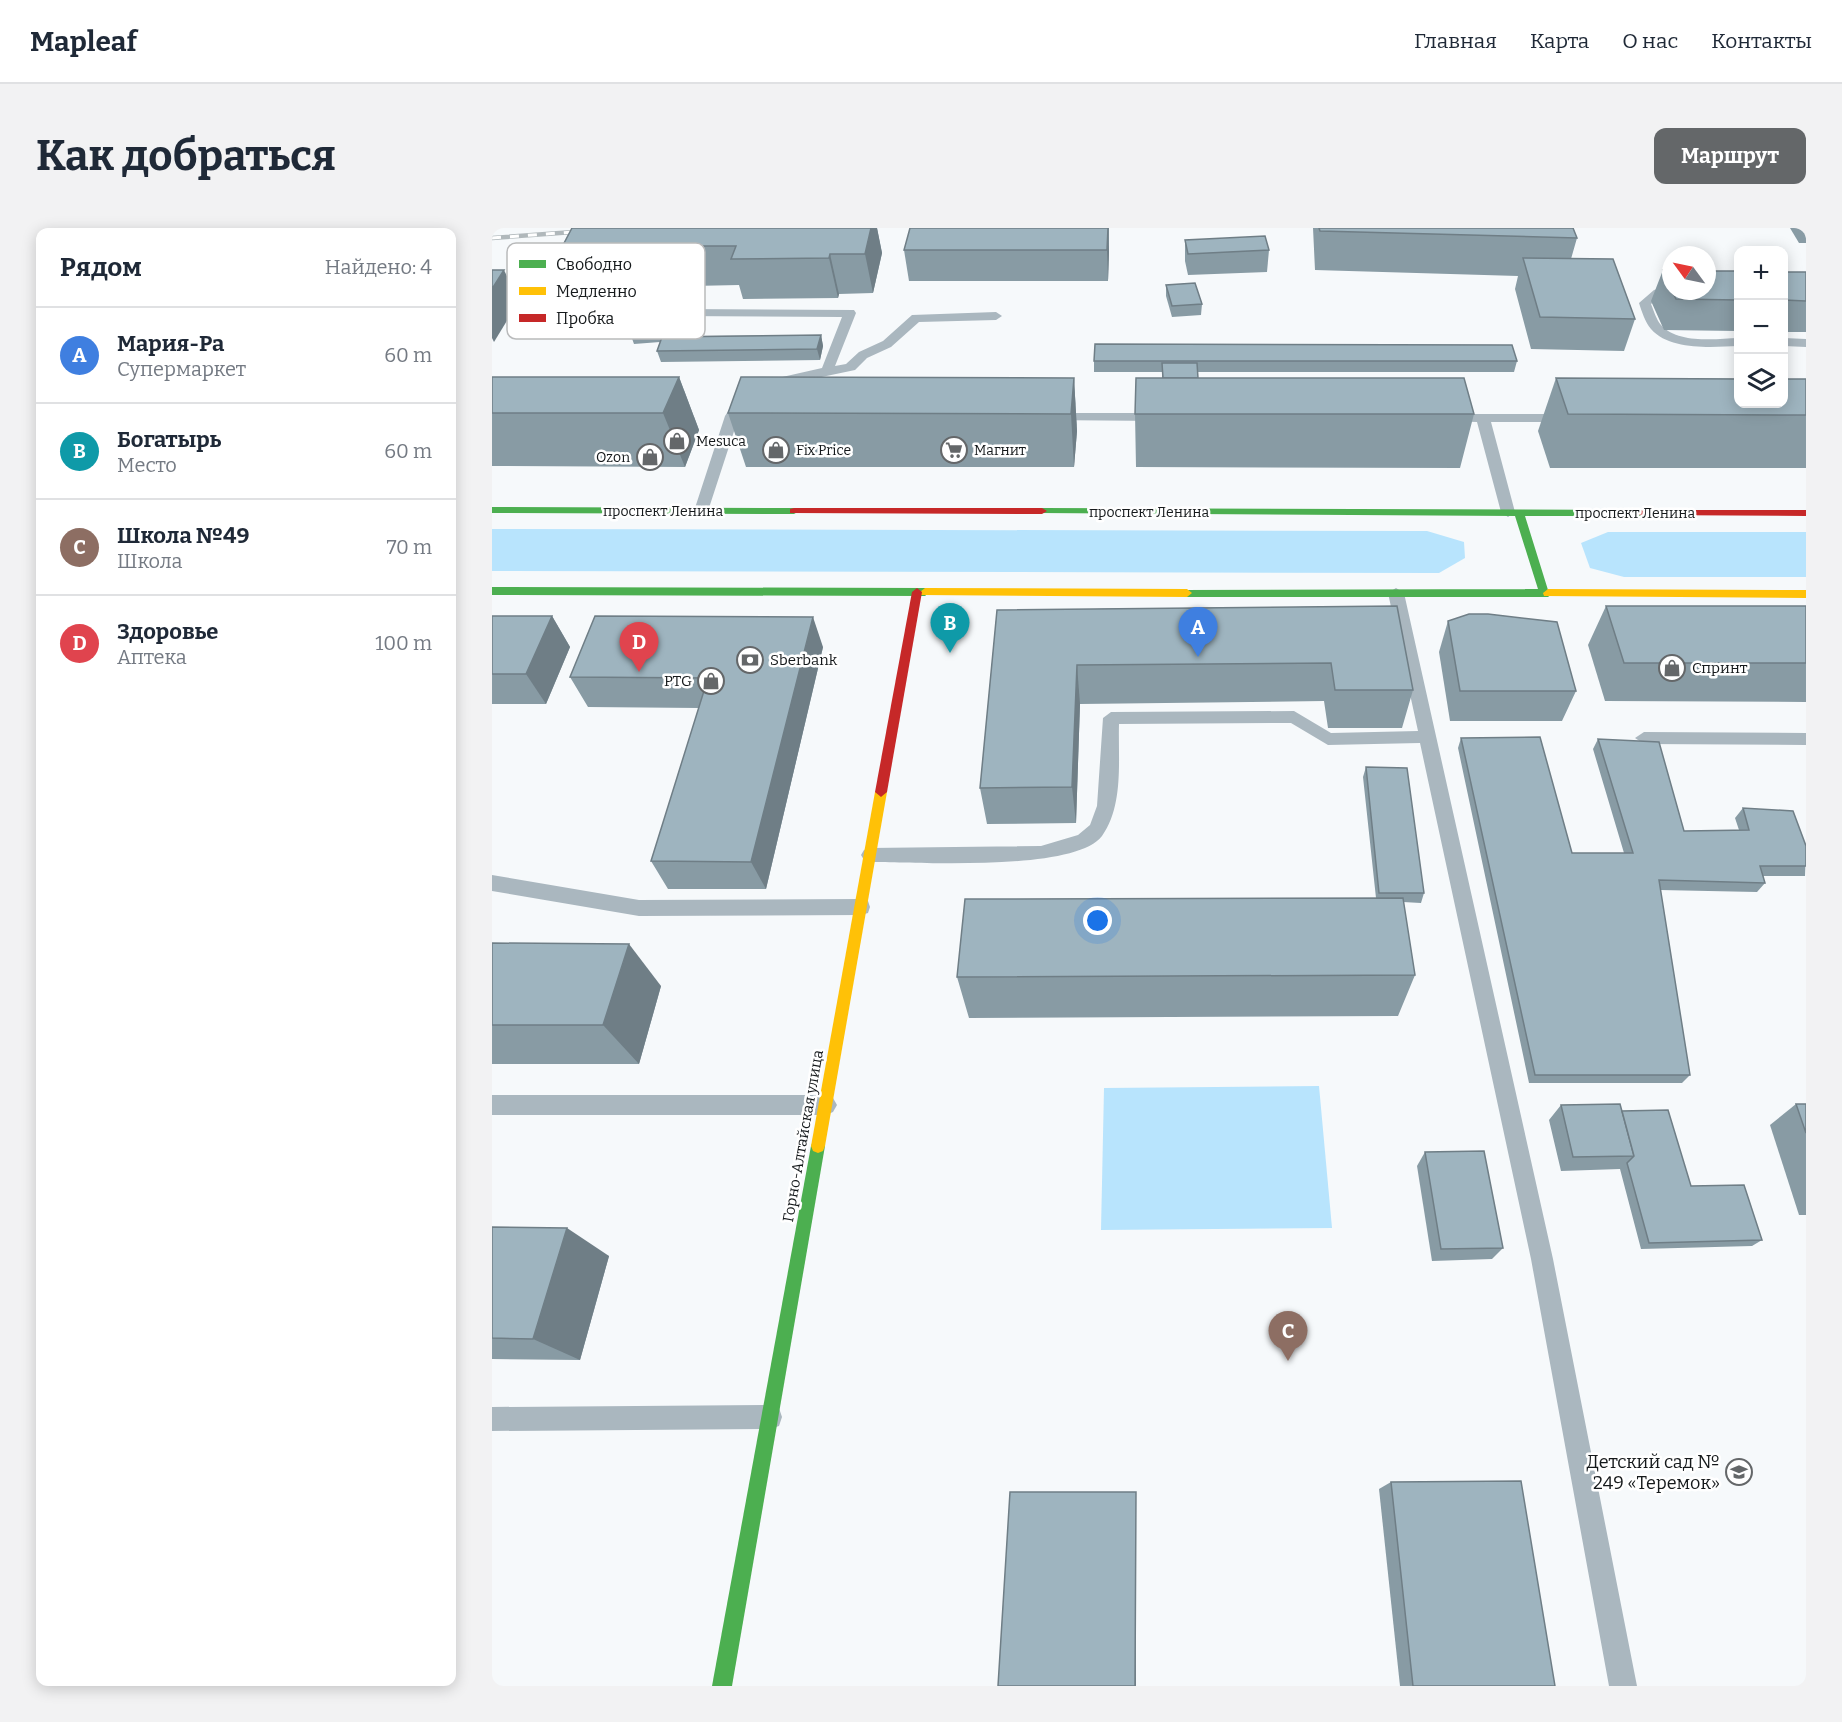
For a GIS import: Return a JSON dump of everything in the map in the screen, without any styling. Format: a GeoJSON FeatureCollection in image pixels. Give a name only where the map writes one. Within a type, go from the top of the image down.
{"type":"FeatureCollection","features":[{"type":"Feature","properties":{"kind":"main road","name":"проспект Ленина"},"geometry":{"type":"LineString","coordinates":[[492,510],[1806,513]]}},
{"type":"Feature","properties":{"kind":"main road"},"geometry":{"type":"LineString","coordinates":[[1513,512],[1544,593]]}},
{"type":"Feature","properties":{"kind":"main road"},"geometry":{"type":"LineString","coordinates":[[492,591],[1806,594]]}},
{"type":"Feature","properties":{"kind":"main road","name":"Горно-Алтайская улица"},"geometry":{"type":"LineString","coordinates":[[722,1686],[917,592]]}},
{"type":"Feature","properties":{"kind":"lane"},"geometry":{"type":"LineString","coordinates":[[1662,292],[1645,303],[1654,325],[1661,332],[1690,341],[1734,342]]}},
{"type":"Feature","properties":{"kind":"lane"},"geometry":{"type":"LineString","coordinates":[[705,313],[850,313],[827,371]]}},
{"type":"Feature","properties":{"kind":"lane"},"geometry":{"type":"LineString","coordinates":[[701,511],[738,416],[741,401],[758,388],[850,367],[863,355],[887,344],[915,318],[996,316]]}},
{"type":"Feature","properties":{"kind":"lane"},"geometry":{"type":"LineString","coordinates":[[1788,342],[1806,343]]}},
{"type":"Feature","properties":{"kind":"lane"},"geometry":{"type":"LineString","coordinates":[[1030,417],[1173,417]]}},
{"type":"Feature","properties":{"kind":"lane"},"geometry":{"type":"LineString","coordinates":[[1435,418],[1579,418]]}},
{"type":"Feature","properties":{"kind":"lane"},"geometry":{"type":"LineString","coordinates":[[1483,418],[1513,512]]}},
{"type":"Feature","properties":{"kind":"lane"},"geometry":{"type":"LineString","coordinates":[[1396,593],[1542,1259],[1623,1686]]}},
{"type":"Feature","properties":{"kind":"lane"},"geometry":{"type":"LineString","coordinates":[[870,855],[1041,854],[1069,849],[1095,831],[1106,805],[1111,718],[1294,717],[1328,739],[1428,737]]}},
{"type":"Feature","properties":{"kind":"lane"},"geometry":{"type":"LineString","coordinates":[[1644,738],[1806,739]]}},
{"type":"Feature","properties":{"kind":"lane"},"geometry":{"type":"LineString","coordinates":[[492,883],[639,908],[861,907]]}},
{"type":"Feature","properties":{"kind":"lane"},"geometry":{"type":"LineString","coordinates":[[492,1105],[826,1105]]}},
{"type":"Feature","properties":{"kind":"lane"},"geometry":{"type":"LineString","coordinates":[[492,1419],[770,1417]]}},
{"type":"Feature","properties":{"kind":"shaded area"},"geometry":{"type":"Polygon","coordinates":[[[492,529],[1427,531],[1464,542],[1465,558],[1439,573],[492,571],[492,529]]]}},
{"type":"Feature","properties":{"kind":"shaded area"},"geometry":{"type":"Polygon","coordinates":[[[1608,532],[1806,532],[1806,577],[1624,577],[1590,568],[1581,543],[1608,532]]]}},
{"type":"Feature","properties":{"kind":"shaded area"},"geometry":{"type":"Polygon","coordinates":[[[1319,1086],[1332,1228],[1101,1230],[1104,1088],[1319,1086]]]}},
{"type":"Feature","properties":{"kind":"building"},"geometry":{"type":"Polygon","coordinates":[[[572,228],[871,228],[865,254],[830,254],[829,258],[731,259],[736,246],[705,246],[705,243],[564,243],[572,228]]]}},
{"type":"Feature","properties":{"kind":"building"},"geometry":{"type":"Polygon","coordinates":[[[910,228],[1108,228],[1107,250],[904,250],[910,228]]]}},
{"type":"Feature","properties":{"kind":"building"},"geometry":{"type":"Polygon","coordinates":[[[1319,228],[1573,228],[1577,238],[1320,231],[1319,228]]]}},
{"type":"Feature","properties":{"kind":"building"},"geometry":{"type":"Polygon","coordinates":[[[1265,236],[1269,250],[1188,254],[1185,240],[1265,236]]]}},
{"type":"Feature","properties":{"kind":"building"},"geometry":{"type":"Polygon","coordinates":[[[1523,258],[1613,259],[1635,319],[1540,317],[1523,258]]]}},
{"type":"Feature","properties":{"kind":"building"},"geometry":{"type":"Polygon","coordinates":[[[492,270],[504,270],[492,289],[492,270]]]}},
{"type":"Feature","properties":{"kind":"building"},"geometry":{"type":"Polygon","coordinates":[[[1716,271],[1734,271],[1734,300],[1716,300],[1716,271]]]}},
{"type":"Feature","properties":{"kind":"building"},"geometry":{"type":"Polygon","coordinates":[[[1788,272],[1806,272],[1806,301],[1788,300],[1788,272]]]}},
{"type":"Feature","properties":{"kind":"building"},"geometry":{"type":"Polygon","coordinates":[[[1195,283],[1202,304],[1172,306],[1166,285],[1195,283]]]}},
{"type":"Feature","properties":{"kind":"building"},"geometry":{"type":"Polygon","coordinates":[[[821,335],[817,349],[657,351],[661,339],[705,339],[705,336],[821,335]]]}},
{"type":"Feature","properties":{"kind":"building"},"geometry":{"type":"Polygon","coordinates":[[[1095,344],[1512,345],[1517,361],[1094,361],[1095,344]]]}},
{"type":"Feature","properties":{"kind":"building"},"geometry":{"type":"Polygon","coordinates":[[[1162,363],[1197,363],[1198,378],[1163,378],[1162,363]]]}},
{"type":"Feature","properties":{"kind":"building"},"geometry":{"type":"Polygon","coordinates":[[[492,377],[679,377],[663,413],[492,413],[492,377]]]}},
{"type":"Feature","properties":{"kind":"building"},"geometry":{"type":"Polygon","coordinates":[[[741,377],[1074,378],[1071,414],[728,413],[741,377]]]}},
{"type":"Feature","properties":{"kind":"building"},"geometry":{"type":"Polygon","coordinates":[[[1136,378],[1464,378],[1474,414],[1135,414],[1136,378]]]}},
{"type":"Feature","properties":{"kind":"building"},"geometry":{"type":"Polygon","coordinates":[[[1556,378],[1734,379],[1734,408],[1788,408],[1788,379],[1806,379],[1806,415],[1568,414],[1556,378]]]}},
{"type":"Feature","properties":{"kind":"building"},"geometry":{"type":"Polygon","coordinates":[[[1397,606],[1413,690],[1335,690],[1331,663],[1077,665],[1072,787],[980,788],[997,610],[1397,606]]]}},
{"type":"Feature","properties":{"kind":"building"},"geometry":{"type":"Polygon","coordinates":[[[1606,606],[1806,606],[1806,663],[1624,663],[1606,606]]]}},
{"type":"Feature","properties":{"kind":"building"},"geometry":{"type":"Polygon","coordinates":[[[1469,614],[1557,622],[1576,691],[1460,691],[1448,621],[1469,614]]]}},
{"type":"Feature","properties":{"kind":"building"},"geometry":{"type":"Polygon","coordinates":[[[492,616],[552,616],[526,674],[492,674],[492,616]]]}},
{"type":"Feature","properties":{"kind":"building"},"geometry":{"type":"Polygon","coordinates":[[[595,616],[813,617],[751,862],[651,861],[708,678],[570,677],[595,616]]]}},
{"type":"Feature","properties":{"kind":"building"},"geometry":{"type":"Polygon","coordinates":[[[1540,737],[1572,853],[1633,853],[1598,739],[1659,742],[1684,831],[1749,830],[1743,808],[1793,811],[1806,846],[1806,866],[1760,866],[1765,883],[1659,880],[1690,1075],[1535,1075],[1461,738],[1540,737]]]}},
{"type":"Feature","properties":{"kind":"building"},"geometry":{"type":"Polygon","coordinates":[[[1366,767],[1407,768],[1424,893],[1379,893],[1366,767]]]}},
{"type":"Feature","properties":{"kind":"building"},"geometry":{"type":"Polygon","coordinates":[[[1403,898],[1415,975],[957,977],[965,899],[1403,898]]]}},
{"type":"Feature","properties":{"kind":"building"},"geometry":{"type":"Polygon","coordinates":[[[492,943],[629,944],[603,1025],[492,1025],[492,943]]]}},
{"type":"Feature","properties":{"kind":"building"},"geometry":{"type":"Polygon","coordinates":[[[1620,1104],[1634,1156],[1573,1157],[1561,1105],[1620,1104]]]}},
{"type":"Feature","properties":{"kind":"building"},"geometry":{"type":"Polygon","coordinates":[[[1796,1104],[1806,1104],[1806,1133],[1796,1104]]]}},
{"type":"Feature","properties":{"kind":"building"},"geometry":{"type":"Polygon","coordinates":[[[1668,1110],[1691,1186],[1744,1185],[1762,1240],[1649,1243],[1627,1163],[1634,1156],[1622,1111],[1668,1110]]]}},
{"type":"Feature","properties":{"kind":"building"},"geometry":{"type":"Polygon","coordinates":[[[1484,1151],[1503,1248],[1441,1249],[1425,1152],[1484,1151]]]}},
{"type":"Feature","properties":{"kind":"building"},"geometry":{"type":"Polygon","coordinates":[[[492,1227],[567,1228],[533,1339],[492,1338],[492,1227]]]}},
{"type":"Feature","properties":{"kind":"building"},"geometry":{"type":"Polygon","coordinates":[[[1521,1481],[1555,1686],[1413,1686],[1391,1482],[1521,1481]]]}},
{"type":"Feature","properties":{"kind":"building"},"geometry":{"type":"Polygon","coordinates":[[[1010,1492],[1136,1492],[1135,1686],[998,1686],[1010,1492]]]}},
{"type":"Feature","properties":{"kind":"railway"},"geometry":{"type":"LineString","coordinates":[[492,238],[587,231]]}},
{"type":"Feature","properties":{"kind":"traffic: fast"},"geometry":{"type":"LineString","coordinates":[[492,510],[794,511]]}},
{"type":"Feature","properties":{"kind":"traffic: fast"},"geometry":{"type":"LineString","coordinates":[[1042,511],[1642,513]]}},
{"type":"Feature","properties":{"kind":"traffic: fast"},"geometry":{"type":"LineString","coordinates":[[1519,512],[1544,593]]}},
{"type":"Feature","properties":{"kind":"traffic: fast"},"geometry":{"type":"LineString","coordinates":[[492,591],[925,592]]}},
{"type":"Feature","properties":{"kind":"traffic: fast"},"geometry":{"type":"LineString","coordinates":[[1187,593],[1548,593]]}},
{"type":"Feature","properties":{"kind":"traffic: fast"},"geometry":{"type":"LineString","coordinates":[[722,1686],[818,1146]]}},
{"type":"Feature","properties":{"kind":"traffic: slow"},"geometry":{"type":"LineString","coordinates":[[925,592],[1187,593]]}},
{"type":"Feature","properties":{"kind":"traffic: slow"},"geometry":{"type":"LineString","coordinates":[[1548,593],[1806,594]]}},
{"type":"Feature","properties":{"kind":"traffic: slow"},"geometry":{"type":"LineString","coordinates":[[818,1146],[881,792]]}},
{"type":"Feature","properties":{"kind":"traffic: jam"},"geometry":{"type":"LineString","coordinates":[[794,511],[1042,511]]}},
{"type":"Feature","properties":{"kind":"traffic: jam"},"geometry":{"type":"LineString","coordinates":[[1642,513],[1806,513]]}},
{"type":"Feature","properties":{"kind":"traffic: jam"},"geometry":{"type":"LineString","coordinates":[[881,792],[917,592]]}},
{"type":"Feature","properties":{"kind":"place","name":"Mesuca"},"geometry":{"type":"Point","coordinates":[677,441]}},
{"type":"Feature","properties":{"kind":"place","name":"Fix Price"},"geometry":{"type":"Point","coordinates":[776,450]}},
{"type":"Feature","properties":{"kind":"place","name":"Магнит"},"geometry":{"type":"Point","coordinates":[954,450]}},
{"type":"Feature","properties":{"kind":"place","name":"Ozon"},"geometry":{"type":"Point","coordinates":[650,457]}},
{"type":"Feature","properties":{"kind":"place","name":"Богатырь"},"geometry":{"type":"Point","coordinates":[950,653]}},
{"type":"Feature","properties":{"kind":"place","name":"Мария-Ра"},"geometry":{"type":"Point","coordinates":[1198,657]}},
{"type":"Feature","properties":{"kind":"place","name":"Sberbank"},"geometry":{"type":"Point","coordinates":[750,660]}},
{"type":"Feature","properties":{"kind":"place","name":"Спринт"},"geometry":{"type":"Point","coordinates":[1672,668]}},
{"type":"Feature","properties":{"kind":"place","name":"Здоровье"},"geometry":{"type":"Point","coordinates":[639,672]}},
{"type":"Feature","properties":{"kind":"place","name":"PTG"},"geometry":{"type":"Point","coordinates":[711,681]}},
{"type":"Feature","properties":{"kind":"place","name":"Школа №49"},"geometry":{"type":"Point","coordinates":[1288,1361]}},
{"type":"Feature","properties":{"kind":"place","name":"Детский сад № 249 «Теремок»"},"geometry":{"type":"Point","coordinates":[1739,1472]}}]}
